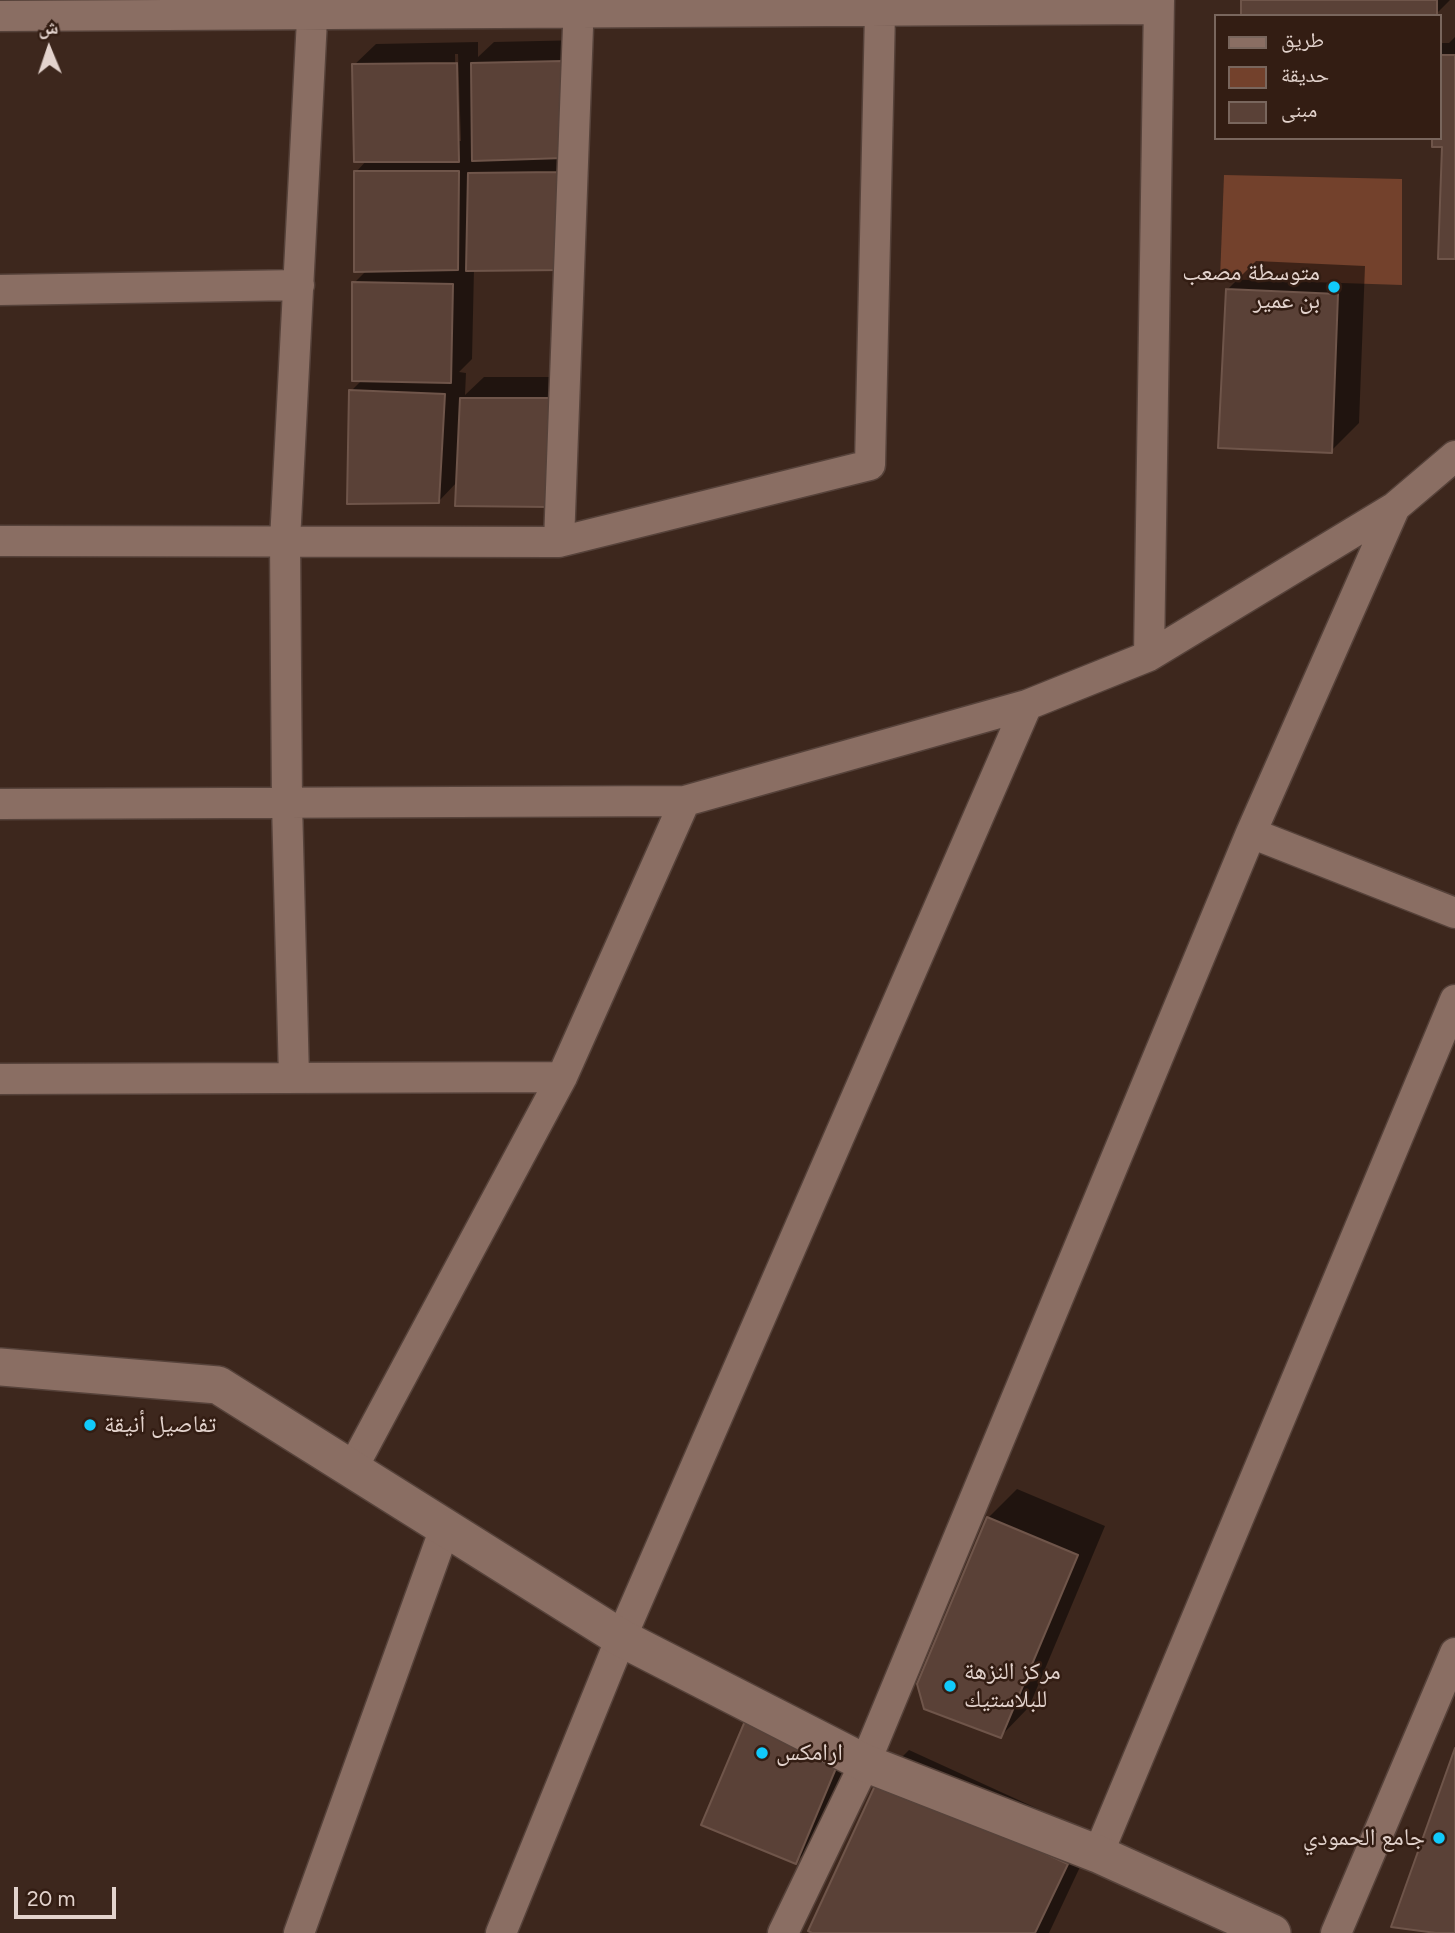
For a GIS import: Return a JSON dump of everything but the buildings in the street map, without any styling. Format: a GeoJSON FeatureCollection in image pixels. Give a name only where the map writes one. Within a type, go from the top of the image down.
{"type":"FeatureCollection","features":[{"type":"Feature","properties":{"kind":"street"},"geometry":{"type":"LineString","coordinates":[[0,16],[34,8],[578,6],[880,12],[1158,5],[1149,656]]}},
{"type":"Feature","properties":{"kind":"street"},"geometry":{"type":"LineString","coordinates":[[559,542],[578,6]]}},
{"type":"Feature","properties":{"kind":"street"},"geometry":{"type":"LineString","coordinates":[[294,1078],[287,803],[285,541],[313,7]]}},
{"type":"Feature","properties":{"kind":"street"},"geometry":{"type":"LineString","coordinates":[[0,541],[559,542],[870,465],[880,12]]}},
{"type":"Feature","properties":{"kind":"street"},"geometry":{"type":"LineString","coordinates":[[0,290],[299,285]]}},
{"type":"Feature","properties":{"kind":"street"},"geometry":{"type":"LineString","coordinates":[[0,804],[685,801],[1027,705],[1149,656],[1395,507],[1455,456]]}},
{"type":"Feature","properties":{"kind":"street"},"geometry":{"type":"LineString","coordinates":[[783,1933],[865,1763],[1251,833],[1395,507]]}},
{"type":"Feature","properties":{"kind":"street"},"geometry":{"type":"LineString","coordinates":[[501,1933],[621,1638],[1027,705]]}},
{"type":"Feature","properties":{"kind":"street"},"geometry":{"type":"LineString","coordinates":[[352,1469],[562,1077],[685,801]]}},
{"type":"Feature","properties":{"kind":"street"},"geometry":{"type":"LineString","coordinates":[[1251,833],[1455,913]]}},
{"type":"Feature","properties":{"kind":"street"},"geometry":{"type":"LineString","coordinates":[[1098,1854],[1455,1000]]}},
{"type":"Feature","properties":{"kind":"street"},"geometry":{"type":"LineString","coordinates":[[0,1079],[562,1077]]}},
{"type":"Feature","properties":{"kind":"street"},"geometry":{"type":"LineString","coordinates":[[0,1367],[218,1385],[621,1638],[865,1763],[1098,1854],[1272,1933]]}},
{"type":"Feature","properties":{"kind":"street"},"geometry":{"type":"LineString","coordinates":[[299,1933],[445,1528]]}},
{"type":"Feature","properties":{"kind":"street"},"geometry":{"type":"LineString","coordinates":[[1336,1933],[1455,1653]]}},
{"type":"Feature","properties":{"kind":"green space"},"geometry":{"type":"Polygon","coordinates":[[[1224,175],[1402,179],[1402,285],[1220,279],[1224,175]]]}},
{"type":"Feature","properties":{"kind":"place","name":"متوسطة مصعب بن عمير"},"geometry":{"type":"Point","coordinates":[1334,287]}},
{"type":"Feature","properties":{"kind":"place","name":"تفاصيل أنيقة"},"geometry":{"type":"Point","coordinates":[90,1425]}},
{"type":"Feature","properties":{"kind":"place","name":"مركز النزهة للبلاستيك"},"geometry":{"type":"Point","coordinates":[950,1686]}},
{"type":"Feature","properties":{"kind":"place","name":"ارامكس"},"geometry":{"type":"Point","coordinates":[762,1753]}},
{"type":"Feature","properties":{"kind":"place","name":"جامع الحمودي"},"geometry":{"type":"Point","coordinates":[1439,1838]}}]}
